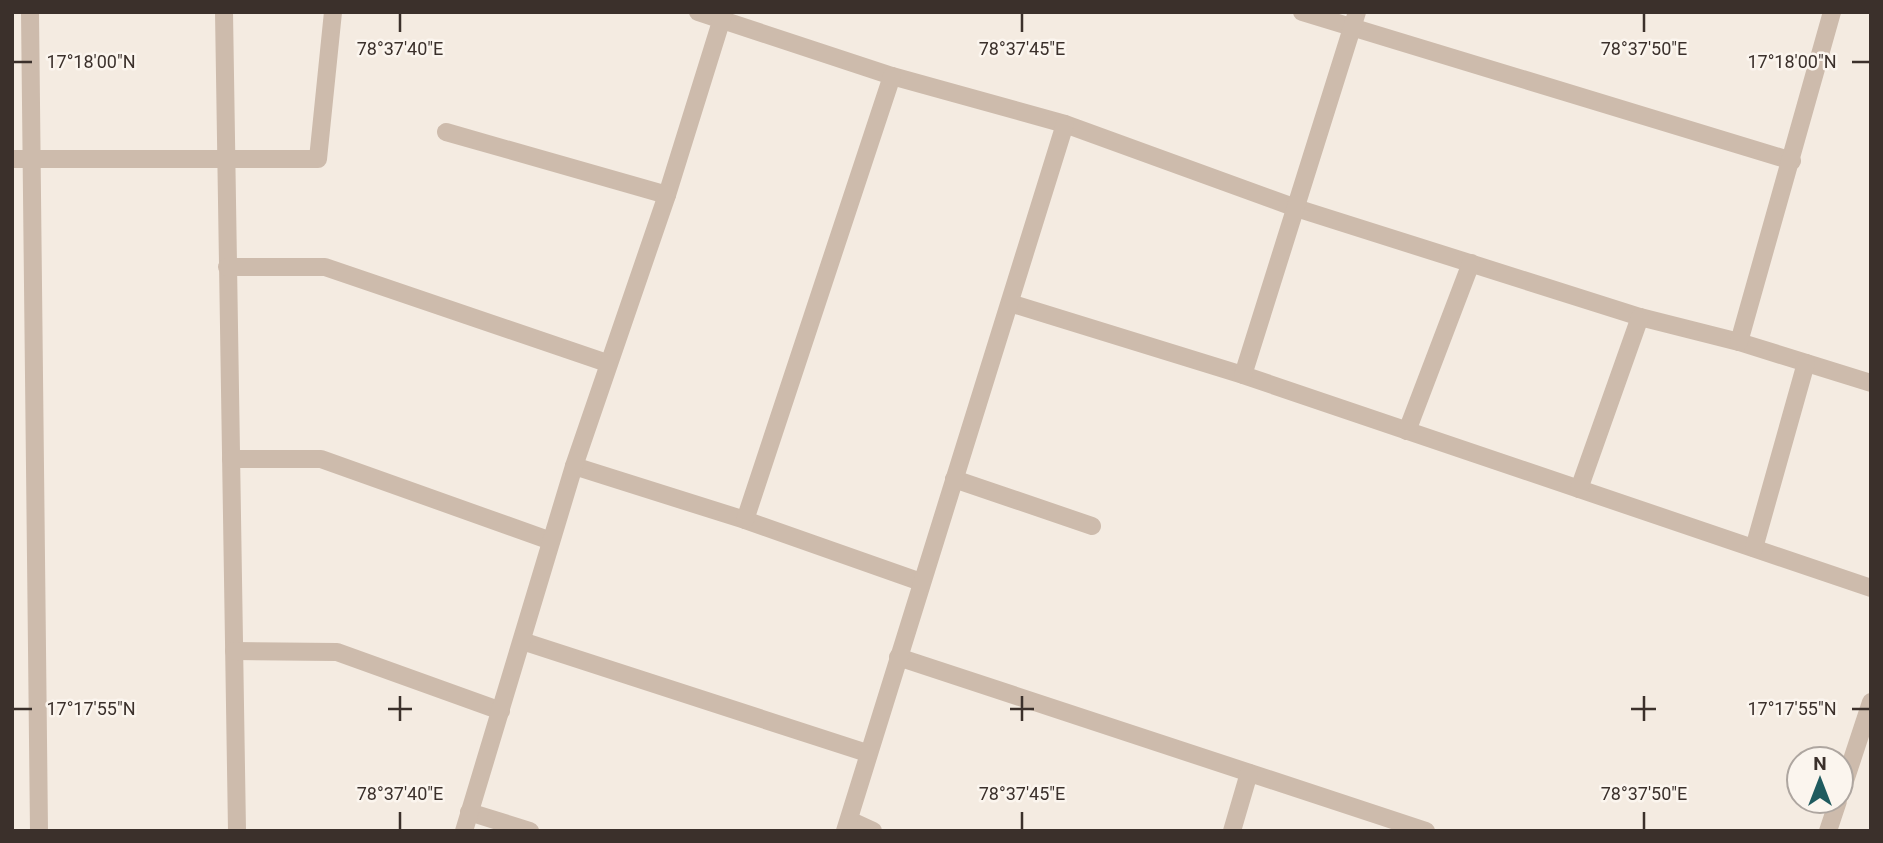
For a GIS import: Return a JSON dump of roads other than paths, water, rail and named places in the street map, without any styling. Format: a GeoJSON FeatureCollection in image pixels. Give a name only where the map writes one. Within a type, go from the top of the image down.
{"type":"FeatureCollection","features":[{"type":"Feature","properties":{"kind":"street"},"geometry":{"type":"LineString","coordinates":[[30,12],[21,159],[40,831]]}},
{"type":"Feature","properties":{"kind":"street"},"geometry":{"type":"LineString","coordinates":[[224,12],[237,831]]}},
{"type":"Feature","properties":{"kind":"street"},"geometry":{"type":"LineString","coordinates":[[21,159],[318,159],[333,12]]}},
{"type":"Feature","properties":{"kind":"street"},"geometry":{"type":"LineString","coordinates":[[698,12],[723,16],[892,76],[1065,124],[1296,208],[1640,317],[1739,342],[1871,383]]}},
{"type":"Feature","properties":{"kind":"street"},"geometry":{"type":"LineString","coordinates":[[1302,12],[1355,19],[1792,161]]}},
{"type":"Feature","properties":{"kind":"street"},"geometry":{"type":"LineString","coordinates":[[1739,342],[1832,12]]}},
{"type":"Feature","properties":{"kind":"street"},"geometry":{"type":"LineString","coordinates":[[464,831],[574,466],[607,363],[667,195],[723,16]]}},
{"type":"Feature","properties":{"kind":"street"},"geometry":{"type":"LineString","coordinates":[[1243,375],[1355,19]]}},
{"type":"Feature","properties":{"kind":"street"},"geometry":{"type":"LineString","coordinates":[[745,520],[892,76]]}},
{"type":"Feature","properties":{"kind":"street"},"geometry":{"type":"LineString","coordinates":[[873,831],[847,825],[1065,124]]}},
{"type":"Feature","properties":{"kind":"street"},"geometry":{"type":"LineString","coordinates":[[446,132],[667,195]]}},
{"type":"Feature","properties":{"kind":"street"},"geometry":{"type":"LineString","coordinates":[[1408,430],[1471,263]]}},
{"type":"Feature","properties":{"kind":"street"},"geometry":{"type":"LineString","coordinates":[[228,267],[325,267],[607,363]]}},
{"type":"Feature","properties":{"kind":"street"},"geometry":{"type":"LineString","coordinates":[[1010,303],[1243,375],[1871,588]]}},
{"type":"Feature","properties":{"kind":"street"},"geometry":{"type":"LineString","coordinates":[[1579,489],[1640,317]]}},
{"type":"Feature","properties":{"kind":"street"},"geometry":{"type":"LineString","coordinates":[[1754,548],[1806,363]]}},
{"type":"Feature","properties":{"kind":"street"},"geometry":{"type":"LineString","coordinates":[[231,459],[321,459],[551,541]]}},
{"type":"Feature","properties":{"kind":"street"},"geometry":{"type":"LineString","coordinates":[[574,466],[745,520],[921,582]]}},
{"type":"Feature","properties":{"kind":"street"},"geometry":{"type":"LineString","coordinates":[[954,479],[1092,526]]}},
{"type":"Feature","properties":{"kind":"street"},"geometry":{"type":"LineString","coordinates":[[522,641],[867,754]]}},
{"type":"Feature","properties":{"kind":"street"},"geometry":{"type":"LineString","coordinates":[[234,651],[337,652],[500,711]]}},
{"type":"Feature","properties":{"kind":"street"},"geometry":{"type":"LineString","coordinates":[[898,657],[1426,831]]}},
{"type":"Feature","properties":{"kind":"street"},"geometry":{"type":"LineString","coordinates":[[1855,751],[1871,702]]}},
{"type":"Feature","properties":{"kind":"street"},"geometry":{"type":"LineString","coordinates":[[1232,831],[1249,773]]}},
{"type":"Feature","properties":{"kind":"street"},"geometry":{"type":"LineString","coordinates":[[469,812],[530,831]]}}]}
